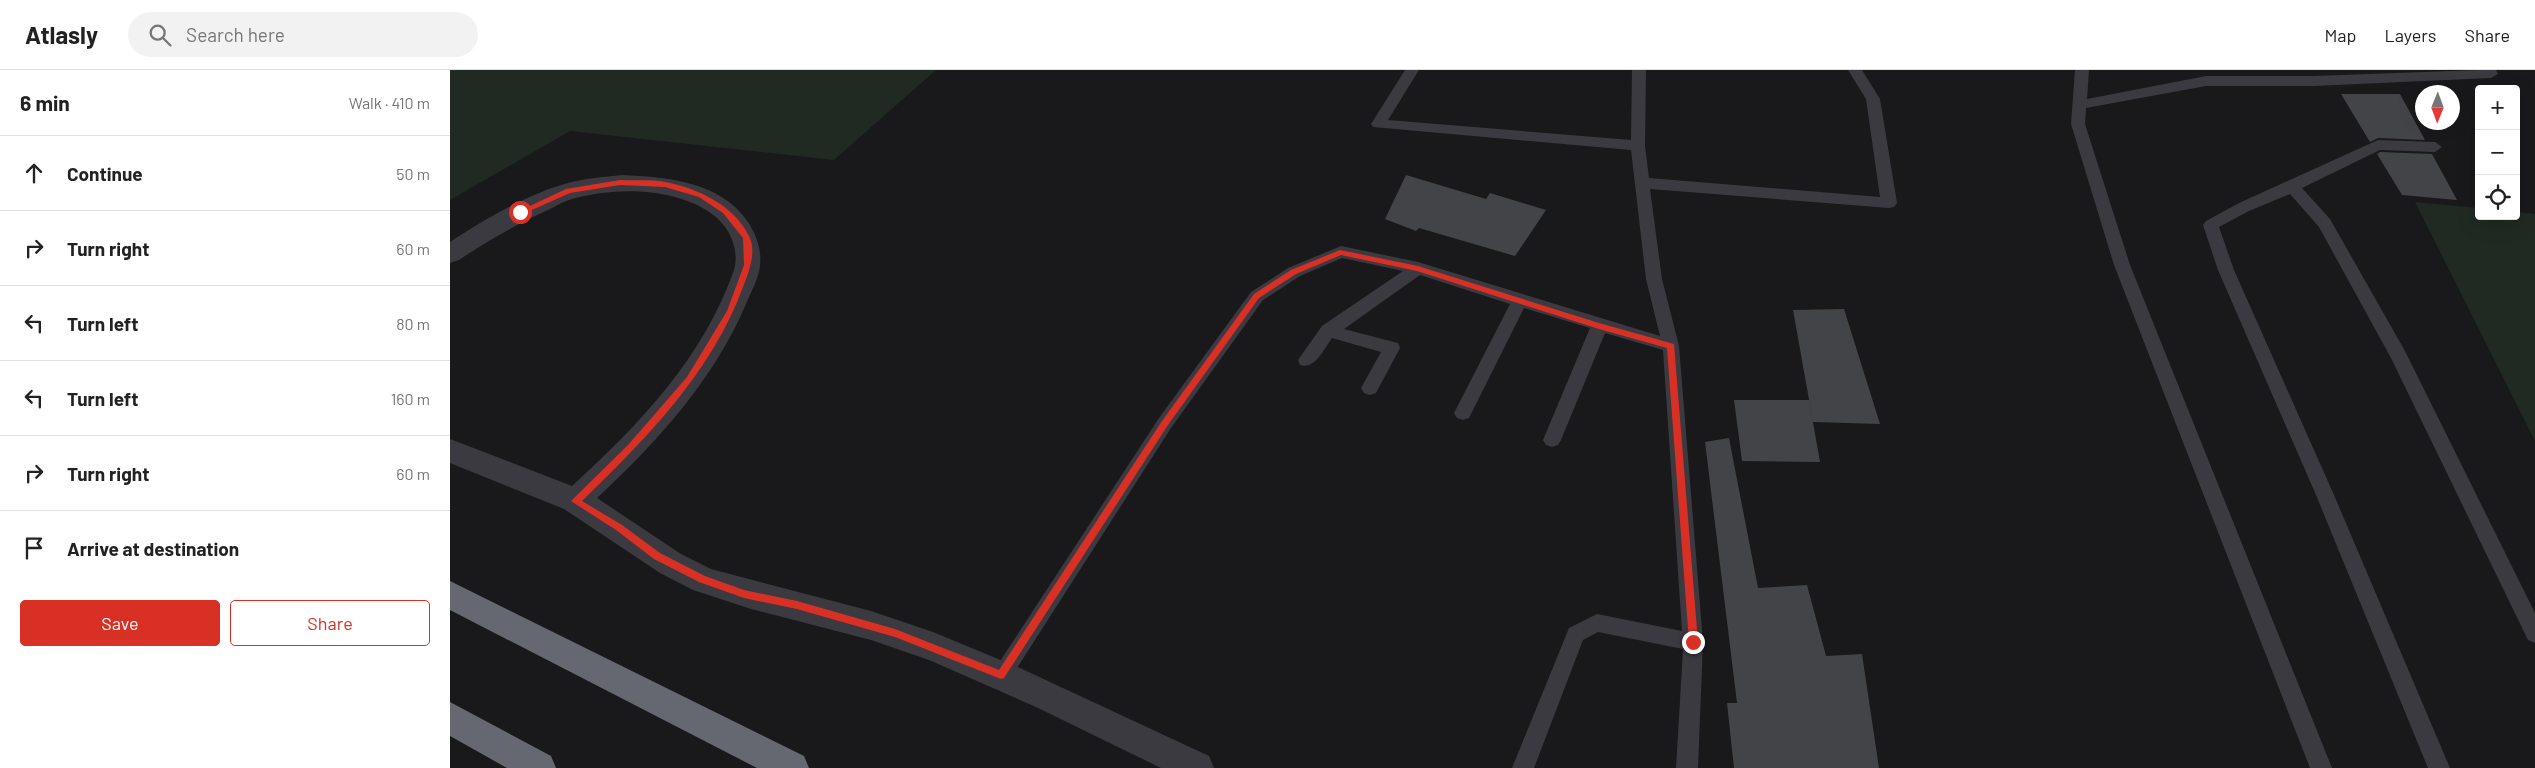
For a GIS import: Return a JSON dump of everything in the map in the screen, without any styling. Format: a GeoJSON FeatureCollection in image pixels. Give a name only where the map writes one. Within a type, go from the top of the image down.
{"type":"FeatureCollection","features":[{"type":"Feature","properties":{"kind":"highway"},"geometry":{"type":"LineString","coordinates":[[455,599],[792,768]]}},
{"type":"Feature","properties":{"kind":"highway"},"geometry":{"type":"LineString","coordinates":[[450,718],[538,768]]}},
{"type":"Feature","properties":{"kind":"street"},"geometry":{"type":"LineString","coordinates":[[450,254],[490,229],[569,191],[620,183],[665,184],[702,196],[726,211],[746,237],[748,265],[731,312],[690,379],[631,448],[575,501]]}},
{"type":"Feature","properties":{"kind":"street"},"geometry":{"type":"LineString","coordinates":[[450,451],[575,501],[619,528],[657,556],[702,580],[744,594],[797,605],[895,633],[1001,675],[1197,768]]}},
{"type":"Feature","properties":{"kind":"lane"},"geometry":{"type":"LineString","coordinates":[[1412,70],[1378,124],[1638,146]]}},
{"type":"Feature","properties":{"kind":"lane"},"geometry":{"type":"LineString","coordinates":[[1639,70],[1638,146],[1654,279],[1671,346],[1693,642],[1687,768]]}},
{"type":"Feature","properties":{"kind":"lane"},"geometry":{"type":"LineString","coordinates":[[1642,183],[1890,203],[1873,99],[1855,70]]}},
{"type":"Feature","properties":{"kind":"lane"},"geometry":{"type":"LineString","coordinates":[[2082,70],[2078,124],[2122,265],[2321,768]]}},
{"type":"Feature","properties":{"kind":"lane"},"geometry":{"type":"LineString","coordinates":[[2079,105],[2206,81],[2324,81],[2491,74],[2489,70]]}},
{"type":"Feature","properties":{"kind":"lane"},"geometry":{"type":"LineString","coordinates":[[2435,147],[2378,144],[2292,187],[2244,207],[2211,225],[2226,270],[2328,504],[2439,768]]}},
{"type":"Feature","properties":{"kind":"lane"},"geometry":{"type":"LineString","coordinates":[[2292,187],[2325,222],[2399,356],[2535,634]]}},
{"type":"Feature","properties":{"kind":"lane"},"geometry":{"type":"LineString","coordinates":[[1001,675],[1165,423],[1257,296],[1294,272],[1340,252],[1418,268],[1520,302],[1671,346]]}},
{"type":"Feature","properties":{"kind":"lane"},"geometry":{"type":"LineString","coordinates":[[1306,360],[1328,332],[1418,268]]}},
{"type":"Feature","properties":{"kind":"lane"},"geometry":{"type":"LineString","coordinates":[[1463,413],[1520,302]]}},
{"type":"Feature","properties":{"kind":"lane"},"geometry":{"type":"LineString","coordinates":[[1552,440],[1599,326]]}},
{"type":"Feature","properties":{"kind":"lane"},"geometry":{"type":"LineString","coordinates":[[1328,332],[1392,348],[1370,388]]}},
{"type":"Feature","properties":{"kind":"lane"},"geometry":{"type":"LineString","coordinates":[[1523,768],[1576,634],[1597,623],[1693,642]]}},
{"type":"Feature","properties":{"kind":"shaded area"},"geometry":{"type":"Polygon","coordinates":[[[450,70],[936,70],[834,160],[570,131],[450,200],[450,70]]]}},
{"type":"Feature","properties":{"kind":"shaded area"},"geometry":{"type":"Polygon","coordinates":[[[2415,202],[2475,208],[2475,220],[2520,220],[2520,212],[2535,214],[2535,441],[2415,202]]]}},
{"type":"Feature","properties":{"kind":"building"},"geometry":{"type":"Polygon","coordinates":[[[2341,94],[2400,94],[2415,122],[2415,130],[2420,130],[2425,140],[2378,138],[2370,142],[2341,94]]]}},
{"type":"Feature","properties":{"kind":"building"},"geometry":{"type":"Polygon","coordinates":[[[2380,152],[2432,154],[2457,200],[2402,195],[2377,154],[2380,152]]]}},
{"type":"Feature","properties":{"kind":"building"},"geometry":{"type":"Polygon","coordinates":[[[1406,175],[1486,199],[1490,193],[1546,210],[1515,256],[1419,228],[1416,231],[1385,219],[1406,175]]]}},
{"type":"Feature","properties":{"kind":"building"},"geometry":{"type":"Polygon","coordinates":[[[1844,309],[1880,424],[1813,422],[1793,310],[1844,309]]]}},
{"type":"Feature","properties":{"kind":"building"},"geometry":{"type":"Polygon","coordinates":[[[1734,400],[1809,400],[1820,462],[1742,461],[1734,400]]]}},
{"type":"Feature","properties":{"kind":"building"},"geometry":{"type":"Polygon","coordinates":[[[1729,438],[1758,588],[1807,585],[1826,656],[1862,654],[1879,768],[1734,768],[1727,703],[1737,703],[1705,442],[1729,438]]]}},
{"type":"Feature","properties":{"kind":"route"},"geometry":{"type":"LineString","coordinates":[[520,212],[569,191],[620,183],[665,184],[702,196],[726,211],[746,237],[748,265],[731,312],[690,379],[631,448],[575,501],[619,528],[657,556],[702,580],[744,594],[797,605],[895,633],[1001,675],[1165,423],[1257,296],[1294,272],[1340,252],[1418,268],[1520,302],[1671,346],[1693,642]]}}]}
